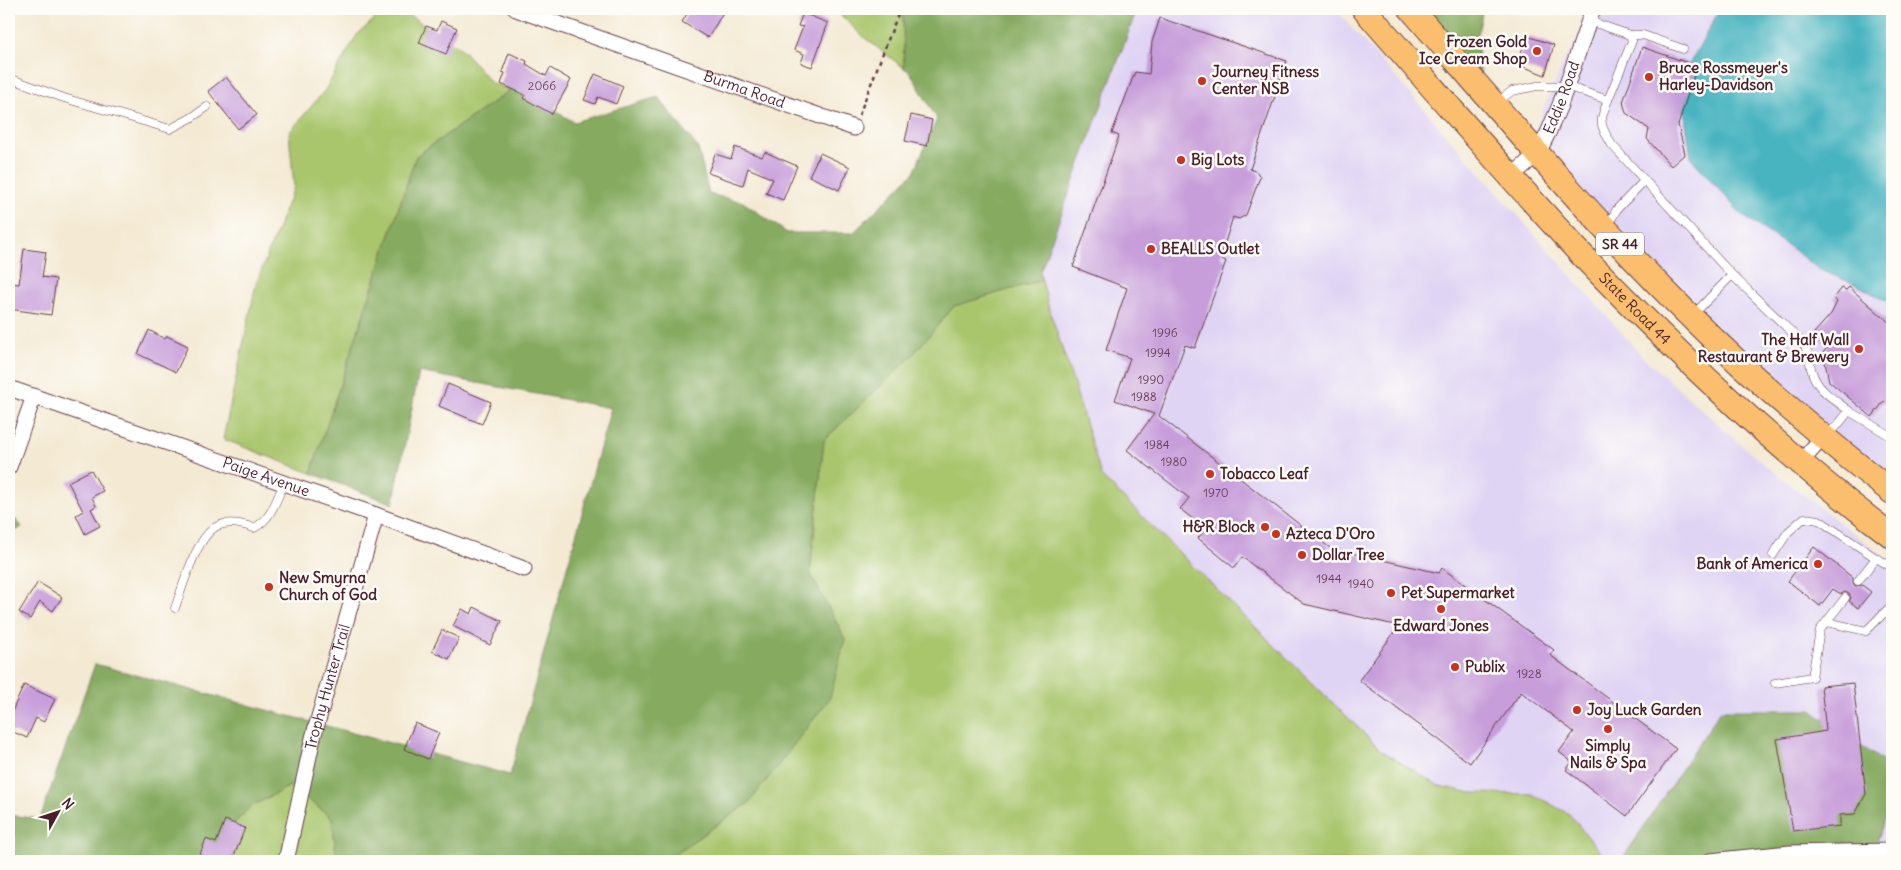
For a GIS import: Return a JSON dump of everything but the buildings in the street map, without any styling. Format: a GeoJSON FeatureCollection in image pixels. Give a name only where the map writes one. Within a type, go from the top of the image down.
{"type":"FeatureCollection","features":[{"type":"Feature","properties":{"kind":"main road","name":"State Road 44"},"geometry":{"type":"LineString","coordinates":[[1364,9],[1581,253],[1650,325],[1722,394],[1800,463],[1892,536]]}},
{"type":"Feature","properties":{"kind":"main road","name":"SR 44"},"geometry":{"type":"LineString","coordinates":[[1411,9],[1606,229],[1691,317],[1823,437],[1890,483]]}},
{"type":"Feature","properties":{"kind":"street","name":"Burma Road"},"geometry":{"type":"LineString","coordinates":[[516,9],[854,128]]}},
{"type":"Feature","properties":{"kind":"street","name":"Eddie Road"},"geometry":{"type":"LineString","coordinates":[[1512,176],[1538,152],[1548,133],[1591,15]]}},
{"type":"Feature","properties":{"kind":"street","name":"Paige Avenue"},"geometry":{"type":"LineString","coordinates":[[9,388],[376,515],[524,569]]}},
{"type":"Feature","properties":{"kind":"street"},"geometry":{"type":"LineString","coordinates":[[9,467],[34,396]]}},
{"type":"Feature","properties":{"kind":"street"},"geometry":{"type":"LineString","coordinates":[[1800,463],[1823,437]]}},
{"type":"Feature","properties":{"kind":"street","name":"Trophy Hunter Trail"},"geometry":{"type":"LineString","coordinates":[[286,861],[313,738],[376,515]]}},
{"type":"Feature","properties":{"kind":"street"},"geometry":{"type":"LineString","coordinates":[[1710,861],[1790,854],[1874,856],[1892,851]]}},
{"type":"Feature","properties":{"kind":"lane"},"geometry":{"type":"LineString","coordinates":[[1591,15],[1630,35],[1643,35],[1683,49]]}},
{"type":"Feature","properties":{"kind":"lane"},"geometry":{"type":"LineString","coordinates":[[1630,35],[1632,41],[1601,117],[1601,125],[1612,145],[1732,275],[1803,343],[1809,352],[1814,377],[1822,389],[1849,411],[1892,437]]}},
{"type":"Feature","properties":{"kind":"lane"},"geometry":{"type":"LineString","coordinates":[[9,78],[64,98],[170,129],[207,107]]}},
{"type":"Feature","properties":{"kind":"lane"},"geometry":{"type":"LineString","coordinates":[[1495,104],[1512,91],[1537,86],[1566,86],[1608,100]]}},
{"type":"Feature","properties":{"kind":"lane"},"geometry":{"type":"LineString","coordinates":[[1606,229],[1616,209],[1645,180]]}},
{"type":"Feature","properties":{"kind":"lane"},"geometry":{"type":"LineString","coordinates":[[1691,317],[1732,275]]}},
{"type":"Feature","properties":{"kind":"lane"},"geometry":{"type":"LineString","coordinates":[[1823,437],[1837,426],[1849,411]]}},
{"type":"Feature","properties":{"kind":"lane"},"geometry":{"type":"LineString","coordinates":[[175,608],[200,544],[210,531],[219,525],[229,523],[243,524],[254,528],[261,524],[269,517],[284,483]]}},
{"type":"Feature","properties":{"kind":"lane"},"geometry":{"type":"LineString","coordinates":[[1773,555],[1788,532],[1804,518],[1819,520],[1892,567]]}},
{"type":"Feature","properties":{"kind":"lane"},"geometry":{"type":"LineString","coordinates":[[1858,581],[1876,558]]}},
{"type":"Feature","properties":{"kind":"lane"},"geometry":{"type":"LineString","coordinates":[[1775,683],[1812,677],[1820,630],[1845,598]]}},
{"type":"Feature","properties":{"kind":"lane"},"geometry":{"type":"LineString","coordinates":[[1827,622],[1866,631],[1892,605]]}},
{"type":"Feature","properties":{"kind":"path"},"geometry":{"type":"LineString","coordinates":[[854,128],[900,9]]}},
{"type":"Feature","properties":{"kind":"shaded area"},"geometry":{"type":"Polygon","coordinates":[[[1137,9],[1335,9],[1644,358],[1755,457],[1892,563],[1892,768],[1811,710],[1721,710],[1621,861],[1608,861],[1569,814],[1532,794],[1472,793],[1439,786],[1382,751],[1101,476],[1048,305],[1040,272],[1137,9]]]}},
{"type":"Feature","properties":{"kind":"shaded area"},"geometry":{"type":"Polygon","coordinates":[[[1590,9],[1720,9],[1680,81],[1788,246],[1820,270],[1855,284],[1892,304],[1892,478],[1856,453],[1739,349],[1587,195],[1533,134],[1568,53],[1570,56],[1590,9]]]}},
{"type":"Feature","properties":{"kind":"shaded area"},"geometry":{"type":"Polygon","coordinates":[[[1892,796],[1892,861],[1871,861],[1892,796]]]}},
{"type":"Feature","properties":{"kind":"green space"},"geometry":{"type":"Polygon","coordinates":[[[835,9],[900,9],[903,14],[904,68],[861,35],[835,9]]]}},
{"type":"Feature","properties":{"kind":"green space"},"geometry":{"type":"Polygon","coordinates":[[[900,9],[1137,9],[1040,272],[1042,280],[954,306],[910,358],[824,440],[810,573],[845,639],[830,698],[749,803],[664,861],[337,861],[332,818],[290,786],[250,807],[198,861],[9,861],[9,815],[40,819],[95,664],[510,775],[611,408],[419,372],[393,504],[311,473],[416,156],[512,89],[525,93],[574,122],[658,97],[698,148],[709,194],[743,202],[787,233],[853,233],[914,172],[937,119],[910,72],[904,68],[903,14],[900,9]]]}},
{"type":"Feature","properties":{"kind":"green space"},"geometry":{"type":"Polygon","coordinates":[[[1423,9],[1483,9],[1477,38],[1480,74],[1423,9]]]}},
{"type":"Feature","properties":{"kind":"green space"},"geometry":{"type":"Polygon","coordinates":[[[380,14],[409,15],[463,50],[492,84],[512,89],[416,156],[311,473],[223,439],[256,284],[294,187],[289,133],[325,90],[357,35],[380,14]]]}},
{"type":"Feature","properties":{"kind":"green space"},"geometry":{"type":"Polygon","coordinates":[[[1042,280],[1101,476],[1382,751],[1439,786],[1472,793],[1532,794],[1569,814],[1608,861],[664,861],[749,803],[845,639],[810,573],[824,440],[910,358],[954,306],[1042,280]]]}},
{"type":"Feature","properties":{"kind":"green space"},"geometry":{"type":"Polygon","coordinates":[[[9,512],[22,527],[9,535],[9,512]]]}},
{"type":"Feature","properties":{"kind":"green space"},"geometry":{"type":"Polygon","coordinates":[[[1721,710],[1811,710],[1892,768],[1892,796],[1871,861],[1621,861],[1721,710]]]}},
{"type":"Feature","properties":{"kind":"green space"},"geometry":{"type":"Polygon","coordinates":[[[290,786],[332,818],[337,861],[198,861],[250,807],[290,786]]]}},
{"type":"Feature","properties":{"kind":"water"},"geometry":{"type":"Polygon","coordinates":[[[1720,9],[1892,9],[1892,304],[1855,284],[1820,270],[1743,216],[1691,158],[1680,81],[1720,9]]]}},
{"type":"Feature","properties":{"kind":"place","name":"Frozen Gold Ice Cream Shop"},"geometry":{"type":"Point","coordinates":[1537,51]}},
{"type":"Feature","properties":{"kind":"place","name":"Bruce Rossmeyer's Harley-Davidson"},"geometry":{"type":"Point","coordinates":[1649,77]}},
{"type":"Feature","properties":{"kind":"place","name":"Journey Fitness Center NSB"},"geometry":{"type":"Point","coordinates":[1202,81]}},
{"type":"Feature","properties":{"kind":"place","name":"Big Lots"},"geometry":{"type":"Point","coordinates":[1181,160]}},
{"type":"Feature","properties":{"kind":"place","name":"BEALLS Outlet"},"geometry":{"type":"Point","coordinates":[1151,249]}},
{"type":"Feature","properties":{"kind":"place","name":"The Half Wall Restaurant & Brewery"},"geometry":{"type":"Point","coordinates":[1859,349]}},
{"type":"Feature","properties":{"kind":"place","name":"Tobacco Leaf"},"geometry":{"type":"Point","coordinates":[1210,474]}},
{"type":"Feature","properties":{"kind":"place","name":"H&R Block"},"geometry":{"type":"Point","coordinates":[1265,527]}},
{"type":"Feature","properties":{"kind":"place","name":"Azteca D'Oro"},"geometry":{"type":"Point","coordinates":[1276,534]}},
{"type":"Feature","properties":{"kind":"place","name":"Dollar Tree"},"geometry":{"type":"Point","coordinates":[1302,555]}},
{"type":"Feature","properties":{"kind":"place","name":"Bank of America"},"geometry":{"type":"Point","coordinates":[1818,564]}},
{"type":"Feature","properties":{"kind":"place","name":"New Smyrna Church of God"},"geometry":{"type":"Point","coordinates":[269,587]}},
{"type":"Feature","properties":{"kind":"place","name":"Pet Supermarket"},"geometry":{"type":"Point","coordinates":[1391,593]}},
{"type":"Feature","properties":{"kind":"place","name":"Edward Jones"},"geometry":{"type":"Point","coordinates":[1441,609]}},
{"type":"Feature","properties":{"kind":"place","name":"Publix"},"geometry":{"type":"Point","coordinates":[1455,667]}},
{"type":"Feature","properties":{"kind":"place","name":"Joy Luck Garden"},"geometry":{"type":"Point","coordinates":[1577,710]}},
{"type":"Feature","properties":{"kind":"place","name":"Simply Nails & Spa"},"geometry":{"type":"Point","coordinates":[1608,729]}}]}
